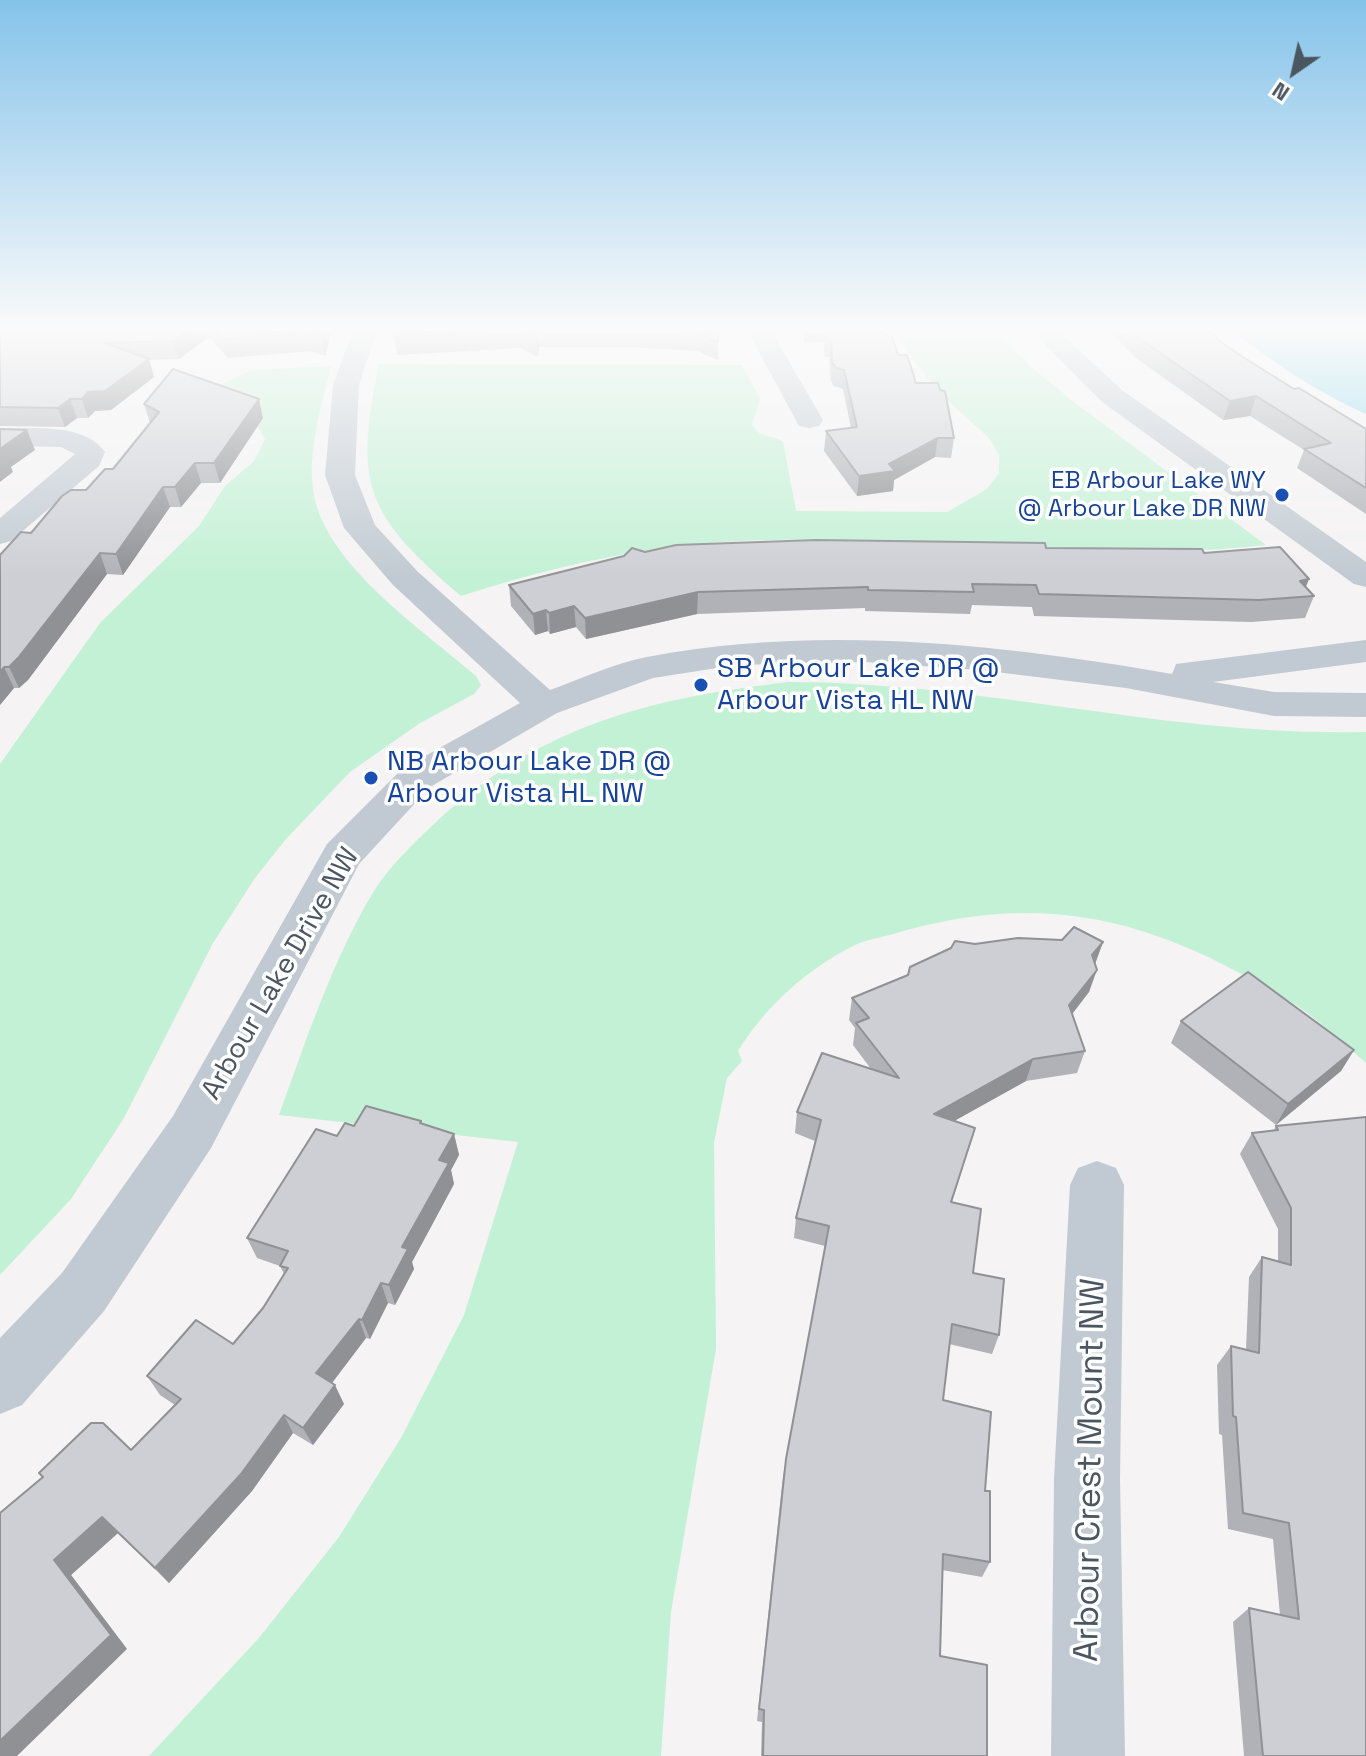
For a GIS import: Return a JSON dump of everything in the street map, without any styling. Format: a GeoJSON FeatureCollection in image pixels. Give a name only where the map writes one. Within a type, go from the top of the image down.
{"type":"FeatureCollection","features":[{"type":"Feature","properties":{"kind":"street"},"geometry":{"type":"LineString","coordinates":[[344,414],[340,475],[360,528],[405,578],[544,705]]}},
{"type":"Feature","properties":{"kind":"street"},"geometry":{"type":"LineString","coordinates":[[806,414],[809,420]]}},
{"type":"Feature","properties":{"kind":"street"},"geometry":{"type":"LineString","coordinates":[[1137,414],[1366,577]]}},
{"type":"Feature","properties":{"kind":"street"},"geometry":{"type":"LineString","coordinates":[[0,437],[61,440],[83,444],[90,452],[89,460],[0,534]]}},
{"type":"Feature","properties":{"kind":"street","name":"Arbour Lake Drive NW"},"geometry":{"type":"LineString","coordinates":[[0,1383],[83,1292],[192,1132],[342,855],[416,778],[544,705],[646,668],[736,654],[865,651],[980,659],[1126,677],[1274,704],[1366,705]]}},
{"type":"Feature","properties":{"kind":"street","name":"Arbour Lake Drive NW"},"geometry":{"type":"LineString","coordinates":[[1126,677],[1238,669],[1366,651]]}},
{"type":"Feature","properties":{"kind":"street","name":"Arbour Crest Mount NW"},"geometry":{"type":"LineString","coordinates":[[1088,1756],[1087,1479],[1097,1185]]}},
{"type":"Feature","properties":{"kind":"green space"},"geometry":{"type":"Polygon","coordinates":[[[251,414],[319,414],[313,454],[313,490],[328,531],[363,578],[476,676],[481,685],[474,694],[420,723],[350,772],[286,839],[255,878],[213,943],[124,1118],[71,1199],[0,1275],[0,764],[100,623],[199,526],[225,486],[254,461],[265,439],[251,414]]]}},
{"type":"Feature","properties":{"kind":"green space"},"geometry":{"type":"Polygon","coordinates":[[[370,414],[755,414],[752,425],[759,433],[783,441],[796,511],[947,512],[987,489],[999,473],[999,456],[990,439],[962,414],[1090,414],[1266,545],[1135,552],[806,539],[740,541],[669,547],[599,559],[530,575],[461,596],[429,568],[387,519],[375,496],[369,470],[368,441],[370,414]]]}},
{"type":"Feature","properties":{"kind":"green space"},"geometry":{"type":"Polygon","coordinates":[[[789,682],[862,684],[934,691],[1221,726],[1366,732],[1366,1063],[1300,1008],[1211,958],[1125,926],[1082,917],[1038,913],[994,914],[948,920],[864,942],[836,955],[788,991],[761,1019],[738,1051],[742,1061],[727,1078],[714,1143],[716,1349],[671,1612],[661,1756],[149,1756],[258,1639],[339,1537],[401,1438],[464,1315],[518,1142],[279,1115],[331,976],[371,896],[409,848],[475,789],[515,762],[557,740],[644,708],[690,697],[789,682]]]}},
{"type":"Feature","properties":{"kind":"building"},"geometry":{"type":"Polygon","coordinates":[[[157,414],[248,414],[214,463],[195,463],[175,487],[163,487],[116,554],[100,553],[18,658],[0,672],[0,555],[21,532],[31,533],[62,496],[71,490],[86,490],[105,469],[113,469],[157,414]]]}},
{"type":"Feature","properties":{"kind":"building"},"geometry":{"type":"Polygon","coordinates":[[[854,414],[949,414],[954,438],[938,438],[889,464],[895,471],[859,476],[826,431],[857,427],[854,414]]]}},
{"type":"Feature","properties":{"kind":"building"},"geometry":{"type":"Polygon","coordinates":[[[1285,414],[1341,414],[1366,429],[1366,488],[1304,449],[1331,443],[1285,414]]]}},
{"type":"Feature","properties":{"kind":"building"},"geometry":{"type":"Polygon","coordinates":[[[0,429],[27,430],[0,449],[0,429]]]}},
{"type":"Feature","properties":{"kind":"building"},"geometry":{"type":"Polygon","coordinates":[[[816,540],[1045,543],[1046,548],[1202,549],[1204,553],[1280,547],[1309,579],[1300,581],[1314,596],[1259,600],[1039,594],[1036,585],[972,584],[974,592],[868,590],[868,587],[698,592],[585,618],[574,606],[533,614],[509,585],[624,556],[632,548],[645,552],[676,545],[816,540]]]}},
{"type":"Feature","properties":{"kind":"building"},"geometry":{"type":"Polygon","coordinates":[[[1074,927],[1103,942],[1092,955],[1097,970],[1069,1005],[1085,1051],[1033,1059],[934,1114],[975,1128],[951,1202],[981,1209],[973,1273],[1004,1279],[999,1335],[952,1324],[943,1400],[991,1412],[985,1491],[990,1491],[990,1562],[943,1554],[940,1656],[987,1665],[987,1756],[763,1756],[764,1710],[759,1709],[786,1459],[829,1226],[796,1218],[821,1120],[797,1112],[822,1053],[899,1078],[856,1023],[869,1018],[852,998],[908,975],[910,967],[951,948],[955,941],[975,944],[1018,938],[1062,940],[1074,927]]]}},
{"type":"Feature","properties":{"kind":"building"},"geometry":{"type":"Polygon","coordinates":[[[1248,972],[1354,1050],[1288,1104],[1181,1021],[1248,972]]]}},
{"type":"Feature","properties":{"kind":"building"},"geometry":{"type":"Polygon","coordinates":[[[366,1106],[454,1134],[439,1160],[449,1163],[402,1247],[408,1249],[389,1285],[381,1283],[362,1320],[359,1319],[316,1373],[335,1385],[303,1428],[284,1415],[241,1474],[155,1568],[102,1517],[54,1560],[111,1635],[0,1741],[0,1513],[43,1477],[39,1473],[91,1423],[103,1423],[131,1450],[181,1399],[147,1376],[196,1320],[233,1344],[263,1308],[288,1268],[280,1266],[288,1251],[247,1238],[316,1129],[337,1136],[345,1123],[354,1126],[366,1106]]]}},
{"type":"Feature","properties":{"kind":"building"},"geometry":{"type":"Polygon","coordinates":[[[1366,1117],[1366,1756],[1263,1756],[1249,1608],[1299,1619],[1289,1523],[1243,1513],[1236,1417],[1233,1416],[1231,1346],[1259,1353],[1262,1257],[1291,1265],[1291,1208],[1252,1133],[1278,1130],[1276,1126],[1366,1117]]]}},
{"type":"Feature","properties":{"kind":"place","name":"EB Arbour Lake WY @ Arbour Lake DR NW"},"geometry":{"type":"Point","coordinates":[1282,495]}},
{"type":"Feature","properties":{"kind":"place","name":"SB Arbour Lake DR @ Arbour Vista HL NW"},"geometry":{"type":"Point","coordinates":[701,685]}},
{"type":"Feature","properties":{"kind":"place","name":"NB Arbour Lake DR @ Arbour Vista HL NW"},"geometry":{"type":"Point","coordinates":[371,778]}}]}
